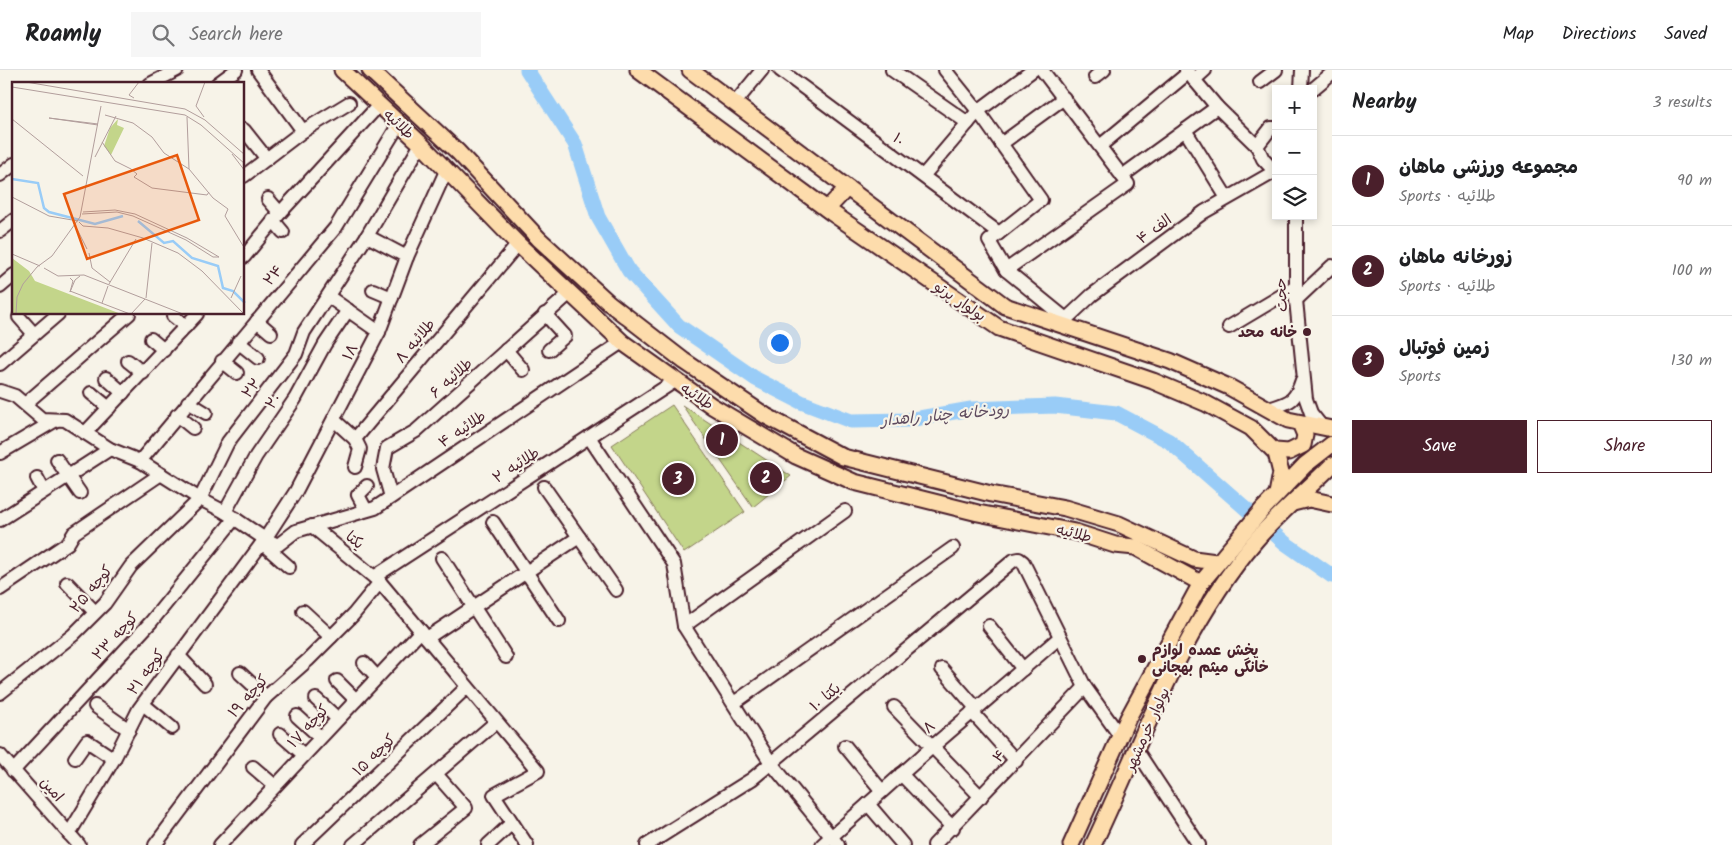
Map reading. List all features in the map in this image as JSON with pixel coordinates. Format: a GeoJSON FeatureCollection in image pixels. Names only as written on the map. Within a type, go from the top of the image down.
{"type":"FeatureCollection","features":[{"type":"Feature","properties":{"kind":"main road","name":"طلائیه"},"geometry":{"type":"LineString","coordinates":[[342,70],[417,141],[518,244],[622,342],[712,406],[796,456],[854,482],[978,513],[1075,532],[1115,545],[1135,547],[1201,582]]}},
{"type":"Feature","properties":{"kind":"main road","name":"طلائیه"},"geometry":{"type":"LineString","coordinates":[[370,70],[458,152],[539,239],[609,303],[684,361],[766,416],[842,457],[991,494],[1065,508],[1120,524],[1194,559],[1216,562]]}},
{"type":"Feature","properties":{"kind":"main road","name":"بولوار پرتو"},"geometry":{"type":"LineString","coordinates":[[638,70],[827,209],[999,328],[1154,381],[1205,403],[1251,428],[1275,451]]}},
{"type":"Feature","properties":{"kind":"main road","name":"بولوار پرتو"},"geometry":{"type":"LineString","coordinates":[[690,70],[1005,306],[1063,322],[1162,358],[1229,387],[1288,420],[1328,429]]}},
{"type":"Feature","properties":{"kind":"main road"},"geometry":{"type":"LineString","coordinates":[[827,209],[847,188]]}},
{"type":"Feature","properties":{"kind":"main road"},"geometry":{"type":"LineString","coordinates":[[1154,381],[1162,358]]}},
{"type":"Feature","properties":{"kind":"main road"},"geometry":{"type":"LineString","coordinates":[[1277,494],[1281,473],[1275,451],[1289,452],[1303,445],[1304,435],[1300,423]]}},
{"type":"Feature","properties":{"kind":"main road"},"geometry":{"type":"LineString","coordinates":[[1071,845],[1120,736],[1201,582],[1216,562],[1277,494],[1305,465],[1332,444]]}},
{"type":"Feature","properties":{"kind":"main road","name":"بولوار خرمشهر"},"geometry":{"type":"LineString","coordinates":[[1093,845],[1172,672],[1206,611],[1256,540],[1332,465]]}},
{"type":"Feature","properties":{"kind":"main road"},"geometry":{"type":"LineString","coordinates":[[1293,503],[1309,499],[1332,504]]}},
{"type":"Feature","properties":{"kind":"street"},"geometry":{"type":"LineString","coordinates":[[154,82],[176,70]]}},
{"type":"Feature","properties":{"kind":"street"},"geometry":{"type":"LineString","coordinates":[[220,82],[236,70]]}},
{"type":"Feature","properties":{"kind":"street"},"geometry":{"type":"LineString","coordinates":[[258,70],[304,131]]}},
{"type":"Feature","properties":{"kind":"street"},"geometry":{"type":"LineString","coordinates":[[735,104],[762,70]]}},
{"type":"Feature","properties":{"kind":"street","name":"۱۰"},"geometry":{"type":"LineString","coordinates":[[780,70],[999,233]]}},
{"type":"Feature","properties":{"kind":"street"},"geometry":{"type":"LineString","coordinates":[[892,70],[968,124]]}},
{"type":"Feature","properties":{"kind":"street"},"geometry":{"type":"LineString","coordinates":[[945,70],[978,112],[1041,200],[989,241],[1006,270],[1063,322]]}},
{"type":"Feature","properties":{"kind":"street"},"geometry":{"type":"LineString","coordinates":[[923,176],[978,112],[1032,70]]}},
{"type":"Feature","properties":{"kind":"street"},"geometry":{"type":"LineString","coordinates":[[1042,70],[1125,180]]}},
{"type":"Feature","properties":{"kind":"street"},"geometry":{"type":"LineString","coordinates":[[1100,146],[1189,74],[1205,70]]}},
{"type":"Feature","properties":{"kind":"street"},"geometry":{"type":"LineString","coordinates":[[1260,82],[1276,70]]}},
{"type":"Feature","properties":{"kind":"street"},"geometry":{"type":"LineString","coordinates":[[1301,85],[1302,70]]}},
{"type":"Feature","properties":{"kind":"street"},"geometry":{"type":"LineString","coordinates":[[1317,86],[1332,73]]}},
{"type":"Feature","properties":{"kind":"street"},"geometry":{"type":"LineString","coordinates":[[1189,74],[1217,107],[1257,146],[1263,160],[1272,169]]}},
{"type":"Feature","properties":{"kind":"street"},"geometry":{"type":"LineString","coordinates":[[1001,144],[1064,98]]}},
{"type":"Feature","properties":{"kind":"street"},"geometry":{"type":"LineString","coordinates":[[245,175],[304,131],[349,103]]}},
{"type":"Feature","properties":{"kind":"street"},"geometry":{"type":"LineString","coordinates":[[245,252],[379,105]]}},
{"type":"Feature","properties":{"kind":"street"},"geometry":{"type":"LineString","coordinates":[[1006,270],[1125,180],[1185,130],[1217,107]]}},
{"type":"Feature","properties":{"kind":"street","name":"۲۴"},"geometry":{"type":"LineString","coordinates":[[140,461],[256,320],[336,227],[399,124]]}},
{"type":"Feature","properties":{"kind":"street","name":"۲۲"},"geometry":{"type":"LineString","coordinates":[[200,499],[228,442],[282,375],[296,354],[304,332],[367,236],[417,141],[428,125]]}},
{"type":"Feature","properties":{"kind":"street"},"geometry":{"type":"LineString","coordinates":[[1257,146],[1272,128]]}},
{"type":"Feature","properties":{"kind":"street"},"geometry":{"type":"LineString","coordinates":[[1185,130],[1226,198]]}},
{"type":"Feature","properties":{"kind":"street"},"geometry":{"type":"LineString","coordinates":[[245,131],[267,159]]}},
{"type":"Feature","properties":{"kind":"street"},"geometry":{"type":"LineString","coordinates":[[0,174],[12,165]]}},
{"type":"Feature","properties":{"kind":"street","name":"۱۸"},"geometry":{"type":"LineString","coordinates":[[263,541],[296,491],[379,332],[408,257],[446,171]]}},
{"type":"Feature","properties":{"kind":"street","name":"۴ الف"},"geometry":{"type":"LineString","coordinates":[[1063,322],[1092,295],[1226,198],[1272,174]]}},
{"type":"Feature","properties":{"kind":"street"},"geometry":{"type":"LineString","coordinates":[[268,199],[283,232]]}},
{"type":"Feature","properties":{"kind":"street","name":"حجت"},"geometry":{"type":"LineString","coordinates":[[1296,220],[1296,293],[1306,399],[1311,413],[1328,429]]}},
{"type":"Feature","properties":{"kind":"street"},"geometry":{"type":"LineString","coordinates":[[0,231],[12,222]]}},
{"type":"Feature","properties":{"kind":"street"},"geometry":{"type":"LineString","coordinates":[[367,236],[408,257]]}},
{"type":"Feature","properties":{"kind":"street","name":"طلائیه ۸"},"geometry":{"type":"LineString","coordinates":[[354,438],[518,244]]}},
{"type":"Feature","properties":{"kind":"street"},"geometry":{"type":"LineString","coordinates":[[1229,327],[1296,293],[1332,266]]}},
{"type":"Feature","properties":{"kind":"street"},"geometry":{"type":"LineString","coordinates":[[0,287],[12,277]]}},
{"type":"Feature","properties":{"kind":"street"},"geometry":{"type":"LineString","coordinates":[[373,290],[392,298]]}},
{"type":"Feature","properties":{"kind":"street","name":"طلائیه ۶"},"geometry":{"type":"LineString","coordinates":[[391,497],[383,469],[387,448],[416,431],[570,293]]}},
{"type":"Feature","properties":{"kind":"street"},"geometry":{"type":"LineString","coordinates":[[328,297],[379,332]]}},
{"type":"Feature","properties":{"kind":"street","name":"۲۰"},"geometry":{"type":"LineString","coordinates":[[230,515],[256,456],[295,399],[325,344],[348,310]]}},
{"type":"Feature","properties":{"kind":"street"},"geometry":{"type":"LineString","coordinates":[[545,314],[565,336],[549,350]]}},
{"type":"Feature","properties":{"kind":"street"},"geometry":{"type":"LineString","coordinates":[[0,364],[57,315]]}},
{"type":"Feature","properties":{"kind":"street"},"geometry":{"type":"LineString","coordinates":[[25,404],[128,315]]}},
{"type":"Feature","properties":{"kind":"street"},"geometry":{"type":"LineString","coordinates":[[85,433],[196,315]]}},
{"type":"Feature","properties":{"kind":"street"},"geometry":{"type":"LineString","coordinates":[[173,316],[186,326]]}},
{"type":"Feature","properties":{"kind":"street"},"geometry":{"type":"LineString","coordinates":[[19,317],[34,334]]}},
{"type":"Feature","properties":{"kind":"street"},"geometry":{"type":"LineString","coordinates":[[256,320],[271,333]]}},
{"type":"Feature","properties":{"kind":"street"},"geometry":{"type":"LineString","coordinates":[[151,339],[164,350]]}},
{"type":"Feature","properties":{"kind":"street"},"geometry":{"type":"LineString","coordinates":[[238,342],[258,358]]}},
{"type":"Feature","properties":{"kind":"street","name":"طلائیه ۴"},"geometry":{"type":"LineString","coordinates":[[312,526],[375,508],[622,342]]}},
{"type":"Feature","properties":{"kind":"street"},"geometry":{"type":"LineString","coordinates":[[506,350],[523,370]]}},
{"type":"Feature","properties":{"kind":"street"},"geometry":{"type":"LineString","coordinates":[[128,361],[142,373]]}},
{"type":"Feature","properties":{"kind":"street"},"geometry":{"type":"LineString","coordinates":[[222,361],[237,373]]}},
{"type":"Feature","properties":{"kind":"street"},"geometry":{"type":"LineString","coordinates":[[1269,409],[1288,403],[1297,396],[1304,373]]}},
{"type":"Feature","properties":{"kind":"street"},"geometry":{"type":"LineString","coordinates":[[106,378],[123,393]]}},
{"type":"Feature","properties":{"kind":"street","name":"طلائیه ۲"},"geometry":{"type":"LineString","coordinates":[[377,579],[675,381]]}},
{"type":"Feature","properties":{"kind":"street"},"geometry":{"type":"LineString","coordinates":[[0,391],[15,396],[42,419],[65,420],[110,449],[140,461],[200,499],[230,515],[263,541],[289,568]]}},
{"type":"Feature","properties":{"kind":"street"},"geometry":{"type":"LineString","coordinates":[[91,393],[109,408]]}},
{"type":"Feature","properties":{"kind":"street"},"geometry":{"type":"LineString","coordinates":[[188,402],[206,413]]}},
{"type":"Feature","properties":{"kind":"street"},"geometry":{"type":"LineString","coordinates":[[177,415],[193,428]]}},
{"type":"Feature","properties":{"kind":"street"},"geometry":{"type":"LineString","coordinates":[[0,453],[57,420]]}},
{"type":"Feature","properties":{"kind":"street"},"geometry":{"type":"LineString","coordinates":[[334,420],[354,438],[360,448],[355,467]]}},
{"type":"Feature","properties":{"kind":"street"},"geometry":{"type":"LineString","coordinates":[[590,437],[674,564],[684,626],[771,764],[830,842]]}},
{"type":"Feature","properties":{"kind":"street"},"geometry":{"type":"LineString","coordinates":[[0,520],[110,449]]}},
{"type":"Feature","properties":{"kind":"street"},"geometry":{"type":"LineString","coordinates":[[57,460],[80,493]]}},
{"type":"Feature","properties":{"kind":"street"},"geometry":{"type":"LineString","coordinates":[[0,589],[68,543],[74,533],[161,474]]}},
{"type":"Feature","properties":{"kind":"street"},"geometry":{"type":"LineString","coordinates":[[37,478],[44,491]]}},
{"type":"Feature","properties":{"kind":"street"},"geometry":{"type":"LineString","coordinates":[[366,510],[358,495],[367,486]]}},
{"type":"Feature","properties":{"kind":"street"},"geometry":{"type":"LineString","coordinates":[[544,487],[616,590]]}},
{"type":"Feature","properties":{"kind":"street","name":"کوچه ۲۵"},"geometry":{"type":"LineString","coordinates":[[0,693],[72,635],[105,603],[131,566],[200,499]]}},
{"type":"Feature","properties":{"kind":"street"},"geometry":{"type":"LineString","coordinates":[[684,626],[846,511]]}},
{"type":"Feature","properties":{"kind":"street","name":"کوچه ۲۳"},"geometry":{"type":"LineString","coordinates":[[13,770],[151,622],[230,515]]}},
{"type":"Feature","properties":{"kind":"street"},"geometry":{"type":"LineString","coordinates":[[493,522],[559,621]]}},
{"type":"Feature","properties":{"kind":"street"},"geometry":{"type":"LineString","coordinates":[[263,541],[278,545],[296,531],[312,526]]}},
{"type":"Feature","properties":{"kind":"street","name":"یکتا"},"geometry":{"type":"LineString","coordinates":[[312,526],[377,579],[538,772],[494,795],[527,845]]}},
{"type":"Feature","properties":{"kind":"street","name":"کوچه ۱۷"},"geometry":{"type":"LineString","coordinates":[[220,845],[378,677],[424,635],[474,607],[579,537]]}},
{"type":"Feature","properties":{"kind":"street","name":"کوچه ۲۱"},"geometry":{"type":"LineString","coordinates":[[71,840],[143,704],[263,541]]}},
{"type":"Feature","properties":{"kind":"street"},"geometry":{"type":"LineString","coordinates":[[734,703],[954,548]]}},
{"type":"Feature","properties":{"kind":"street"},"geometry":{"type":"LineString","coordinates":[[442,558],[506,657]]}},
{"type":"Feature","properties":{"kind":"street","name":"۱۰ یکتا"},"geometry":{"type":"LineString","coordinates":[[647,845],[752,779],[1014,560],[1019,558],[1023,562],[1060,637]]}},
{"type":"Feature","properties":{"kind":"street","name":"کوچه ۱۹"},"geometry":{"type":"LineString","coordinates":[[154,845],[266,697],[353,615],[377,579]]}},
{"type":"Feature","properties":{"kind":"street"},"geometry":{"type":"LineString","coordinates":[[67,583],[95,612]]}},
{"type":"Feature","properties":{"kind":"street"},"geometry":{"type":"LineString","coordinates":[[303,611],[331,637]]}},
{"type":"Feature","properties":{"kind":"street"},"geometry":{"type":"LineString","coordinates":[[989,626],[1023,669]]}},
{"type":"Feature","properties":{"kind":"street"},"geometry":{"type":"LineString","coordinates":[[1060,637],[1085,687],[1120,736]]}},
{"type":"Feature","properties":{"kind":"street","name":"۸"},"geometry":{"type":"LineString","coordinates":[[830,842],[868,804],[932,746],[1060,637]]}},
{"type":"Feature","properties":{"kind":"street"},"geometry":{"type":"LineString","coordinates":[[178,656],[205,684]]}},
{"type":"Feature","properties":{"kind":"street"},"geometry":{"type":"LineString","coordinates":[[364,663],[378,677]]}},
{"type":"Feature","properties":{"kind":"street"},"geometry":{"type":"LineString","coordinates":[[942,669],[1016,761]]}},
{"type":"Feature","properties":{"kind":"street"},"geometry":{"type":"LineString","coordinates":[[240,674],[266,697]]}},
{"type":"Feature","properties":{"kind":"street"},"geometry":{"type":"LineString","coordinates":[[337,681],[356,700]]}},
{"type":"Feature","properties":{"kind":"street","name":"کوچه ۱۵"},"geometry":{"type":"LineString","coordinates":[[302,845],[467,687]]}},
{"type":"Feature","properties":{"kind":"street","name":"۴"},"geometry":{"type":"LineString","coordinates":[[934,845],[982,797],[1085,687]]}},
{"type":"Feature","properties":{"kind":"street"},"geometry":{"type":"LineString","coordinates":[[316,699],[338,719]]}},
{"type":"Feature","properties":{"kind":"street"},"geometry":{"type":"LineString","coordinates":[[143,704],[172,728]]}},
{"type":"Feature","properties":{"kind":"street"},"geometry":{"type":"LineString","coordinates":[[95,706],[129,730]]}},
{"type":"Feature","properties":{"kind":"street"},"geometry":{"type":"LineString","coordinates":[[894,707],[982,797]]}},
{"type":"Feature","properties":{"kind":"street"},"geometry":{"type":"LineString","coordinates":[[297,716],[320,737]]}},
{"type":"Feature","properties":{"kind":"street"},"geometry":{"type":"LineString","coordinates":[[353,845],[496,722]]}},
{"type":"Feature","properties":{"kind":"street"},"geometry":{"type":"LineString","coordinates":[[280,734],[304,755]]}},
{"type":"Feature","properties":{"kind":"street"},"geometry":{"type":"LineString","coordinates":[[75,758],[87,741],[114,759]]}},
{"type":"Feature","properties":{"kind":"street"},"geometry":{"type":"LineString","coordinates":[[845,746],[882,791]]}},
{"type":"Feature","properties":{"kind":"street"},"geometry":{"type":"LineString","coordinates":[[1137,751],[1199,845]]}},
{"type":"Feature","properties":{"kind":"street","name":"امین"},"geometry":{"type":"LineString","coordinates":[[0,755],[71,840]]}},
{"type":"Feature","properties":{"kind":"street"},"geometry":{"type":"LineString","coordinates":[[253,767],[274,786]]}},
{"type":"Feature","properties":{"kind":"street"},"geometry":{"type":"LineString","coordinates":[[420,845],[466,808],[436,774]]}},
{"type":"Feature","properties":{"kind":"street"},"geometry":{"type":"LineString","coordinates":[[902,774],[952,828]]}},
{"type":"Feature","properties":{"kind":"street"},"geometry":{"type":"LineString","coordinates":[[868,804],[903,845]]}},
{"type":"Feature","properties":{"kind":"street"},"geometry":{"type":"LineString","coordinates":[[488,845],[512,823]]}},
{"type":"Feature","properties":{"kind":"green space"},"geometry":{"type":"Polygon","coordinates":[[[672,405],[745,512],[684,553],[612,445],[672,405]]]}},
{"type":"Feature","properties":{"kind":"green space"},"geometry":{"type":"Polygon","coordinates":[[[682,405],[791,476],[753,507],[682,405]]]}},
{"type":"Feature","properties":{"kind":"waterway","name":"رودخانه چنار راهدار"},"geometry":{"type":"LineString","coordinates":[[527,70],[575,144],[598,217],[629,271],[679,326],[756,379],[801,402],[851,421],[908,420],[971,409],[1055,406],[1116,413],[1169,441],[1285,543],[1332,576]]}},
{"type":"Feature","properties":{"kind":"place","name":"خانه محد"},"geometry":{"type":"Point","coordinates":[1307,332]}},
{"type":"Feature","properties":{"kind":"place","name":"مجموعه ورزشی ماهان"},"geometry":{"type":"Point","coordinates":[722,440]}},
{"type":"Feature","properties":{"kind":"place","name":"زورخانه ماهان"},"geometry":{"type":"Point","coordinates":[766,478]}},
{"type":"Feature","properties":{"kind":"place","name":"زمین فوتبال"},"geometry":{"type":"Point","coordinates":[678,479]}},
{"type":"Feature","properties":{"kind":"place","name":"پخش عمده لوازم خانگی میثم بهجانی"},"geometry":{"type":"Point","coordinates":[1142,659]}}]}
